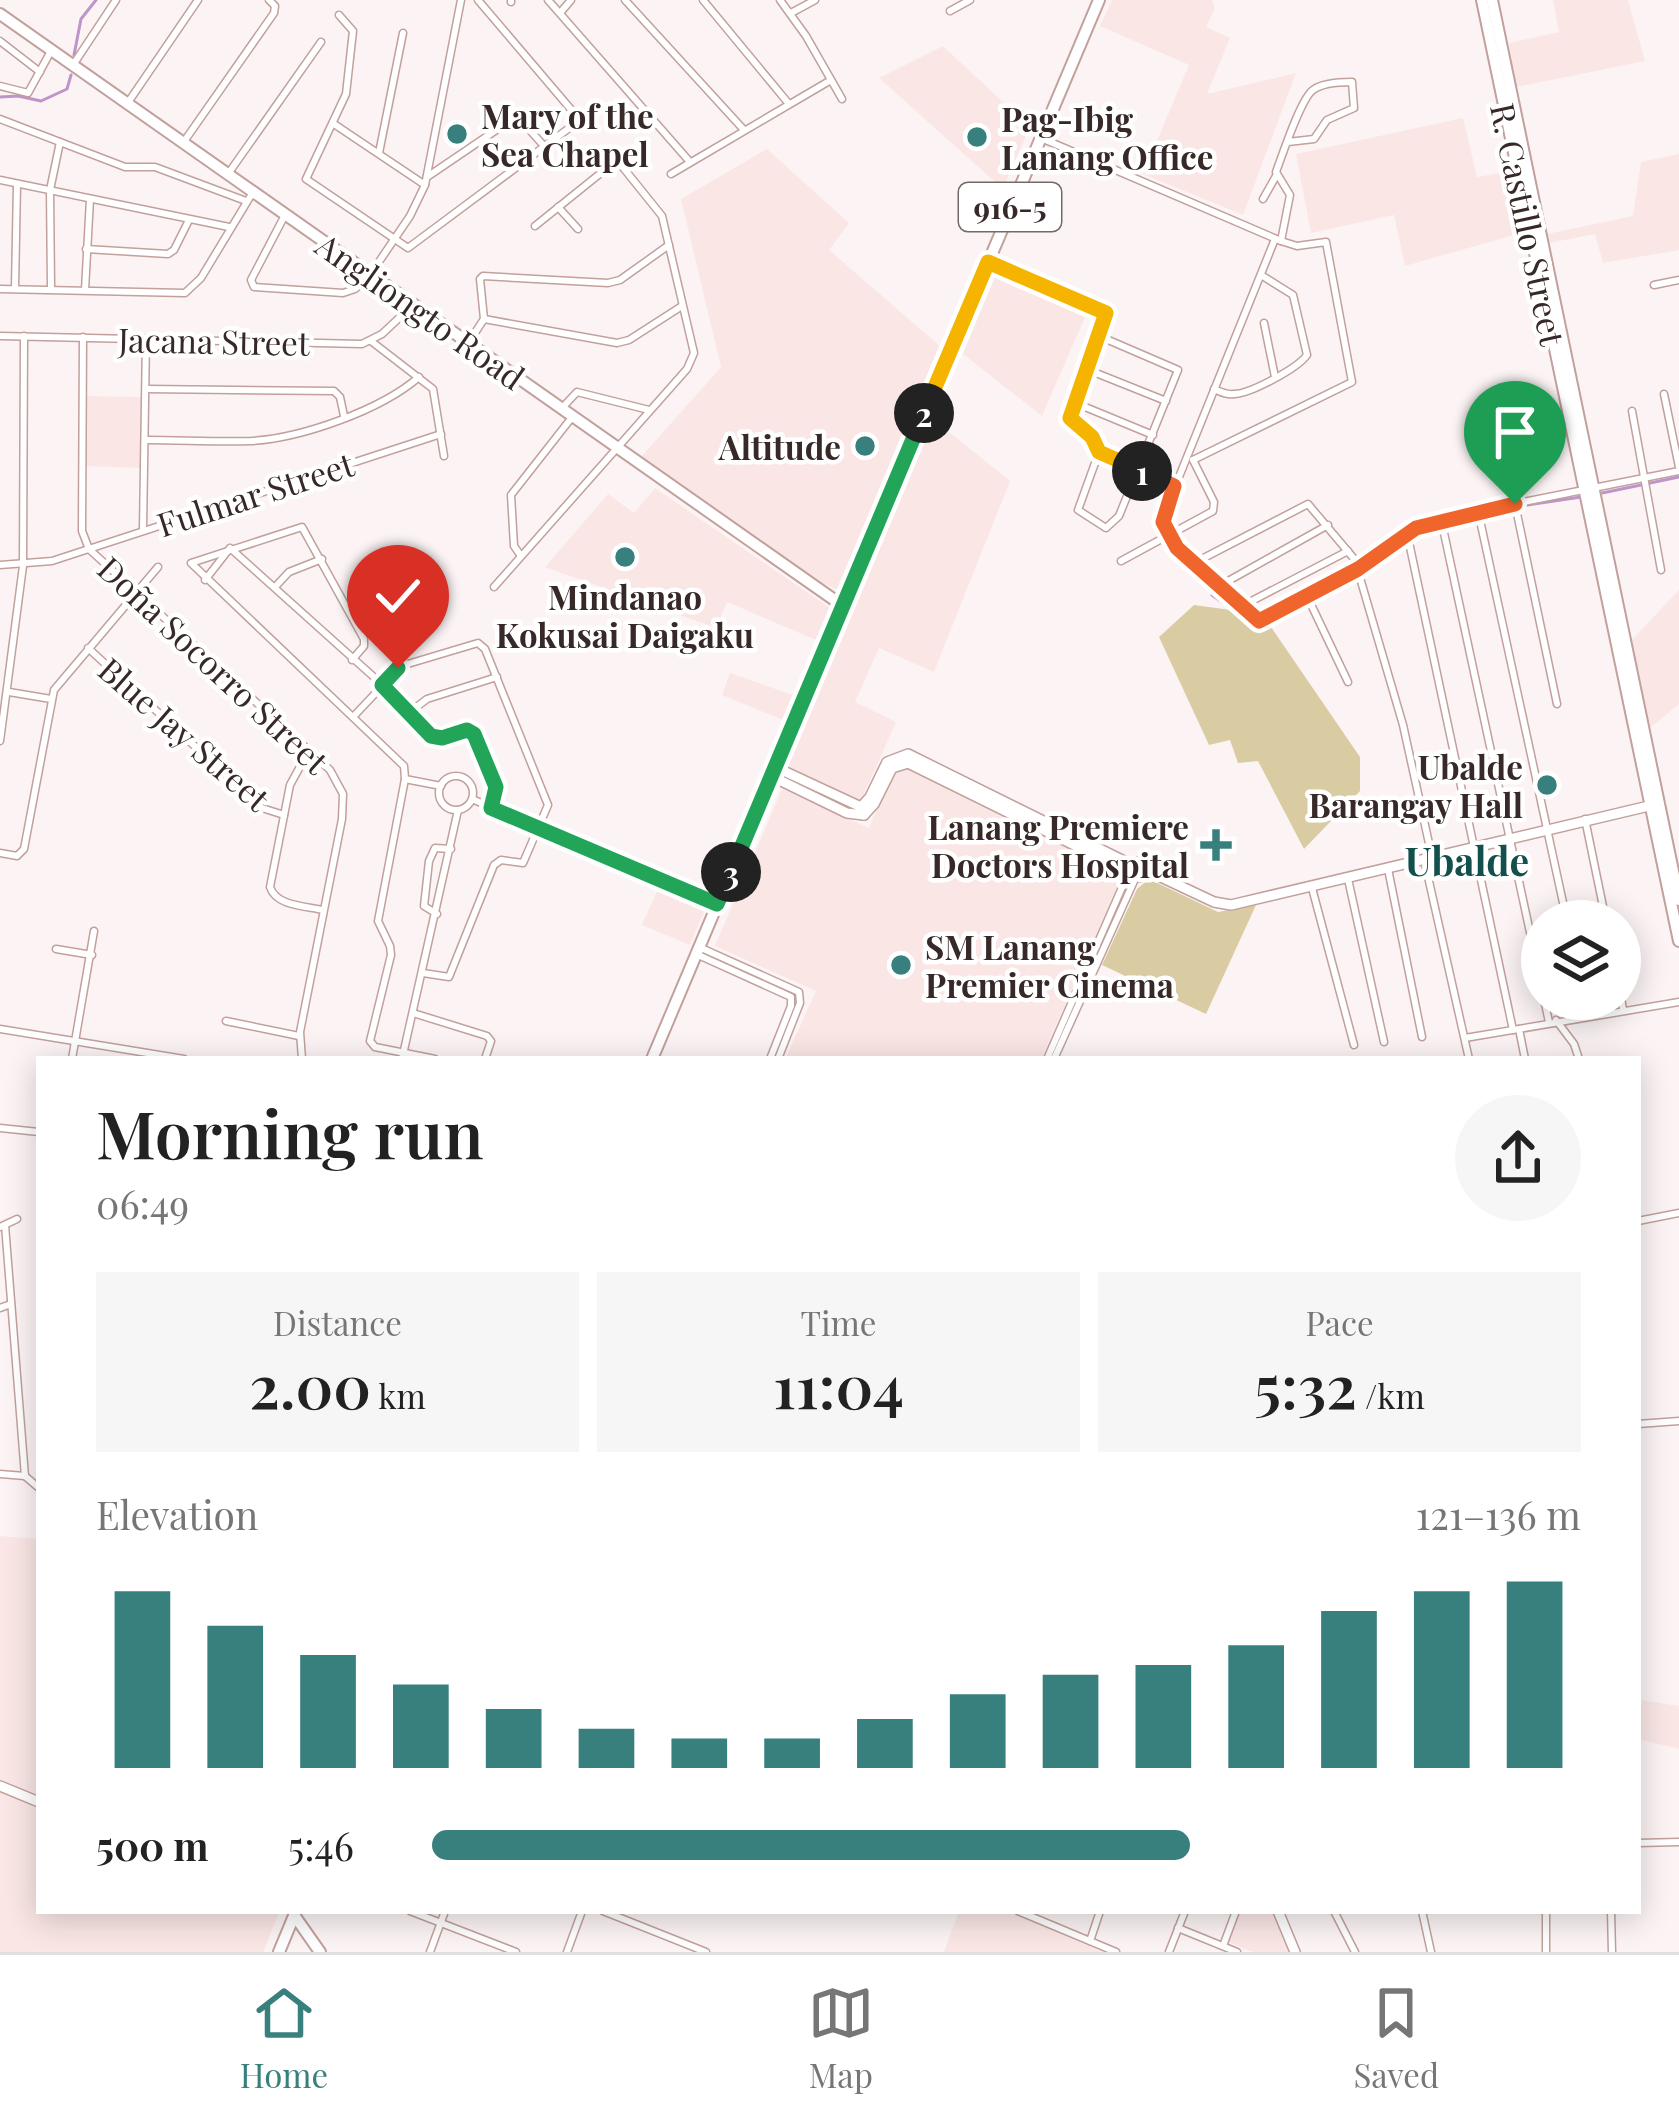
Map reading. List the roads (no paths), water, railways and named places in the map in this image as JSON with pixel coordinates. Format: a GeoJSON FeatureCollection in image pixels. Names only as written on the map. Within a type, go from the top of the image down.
{"type":"FeatureCollection","features":[{"type":"Feature","properties":{"kind":"main road","name":"916-5"},"geometry":{"type":"LineString","coordinates":[[653,1056],[1099,0]]}},
{"type":"Feature","properties":{"kind":"main road","name":"R. Castillo Street"},"geometry":{"type":"LineString","coordinates":[[1482,0],[1490,9],[1679,941]]}},
{"type":"Feature","properties":{"kind":"main road","name":"Angliongto Road"},"geometry":{"type":"LineString","coordinates":[[0,14],[228,174],[250,196],[285,215],[843,605]]}},
{"type":"Feature","properties":{"kind":"main road","name":"R. Castillo Street"},"geometry":{"type":"LineString","coordinates":[[1658,822],[1679,900]]}},
{"type":"Feature","properties":{"kind":"main road"},"geometry":{"type":"LineString","coordinates":[[279,1952],[292,1914]]}},
{"type":"Feature","properties":{"kind":"main road"},"geometry":{"type":"LineString","coordinates":[[294,1914],[320,1952]]}},
{"type":"Feature","properties":{"kind":"street"},"geometry":{"type":"LineString","coordinates":[[73,65],[116,0]]}},
{"type":"Feature","properties":{"kind":"street"},"geometry":{"type":"LineString","coordinates":[[127,104],[198,0]]}},
{"type":"Feature","properties":{"kind":"street"},"geometry":{"type":"LineString","coordinates":[[183,143],[276,8],[269,0]]}},
{"type":"Feature","properties":{"kind":"street"},"geometry":{"type":"LineString","coordinates":[[285,215],[251,280],[254,287],[343,293],[355,289],[370,274],[395,241],[426,181],[461,0]]}},
{"type":"Feature","properties":{"kind":"street"},"geometry":{"type":"LineString","coordinates":[[339,15],[350,25],[353,43],[346,94],[305,179],[395,241],[412,247],[578,123],[578,115],[478,0]]}},
{"type":"Feature","properties":{"kind":"street"},"geometry":{"type":"LineString","coordinates":[[548,0],[690,162]]}},
{"type":"Feature","properties":{"kind":"street"},"geometry":{"type":"LineString","coordinates":[[560,13],[571,0]]}},
{"type":"Feature","properties":{"kind":"street"},"geometry":{"type":"LineString","coordinates":[[625,0],[745,130]]}},
{"type":"Feature","properties":{"kind":"street"},"geometry":{"type":"LineString","coordinates":[[703,0],[789,104]]}},
{"type":"Feature","properties":{"kind":"street"},"geometry":{"type":"LineString","coordinates":[[780,0],[842,99]]}},
{"type":"Feature","properties":{"kind":"street"},"geometry":{"type":"LineString","coordinates":[[790,14],[814,0]]}},
{"type":"Feature","properties":{"kind":"street"},"geometry":{"type":"LineString","coordinates":[[950,11],[970,0]]}},
{"type":"Feature","properties":{"kind":"street"},"geometry":{"type":"LineString","coordinates":[[379,152],[403,33]]}},
{"type":"Feature","properties":{"kind":"street"},"geometry":{"type":"LineString","coordinates":[[0,41],[40,72]]}},
{"type":"Feature","properties":{"kind":"street"},"geometry":{"type":"LineString","coordinates":[[228,174],[320,42]]}},
{"type":"Feature","properties":{"kind":"street"},"geometry":{"type":"LineString","coordinates":[[0,86],[28,93],[51,50]]}},
{"type":"Feature","properties":{"kind":"street"},"geometry":{"type":"LineString","coordinates":[[670,174],[831,80]]}},
{"type":"Feature","properties":{"kind":"street"},"geometry":{"type":"LineString","coordinates":[[1263,199],[1276,176],[1288,142],[1312,90],[1352,82],[1354,108],[1327,120],[1314,139],[1288,142]]}},
{"type":"Feature","properties":{"kind":"street"},"geometry":{"type":"LineString","coordinates":[[426,181],[517,116],[545,147]]}},
{"type":"Feature","properties":{"kind":"street"},"geometry":{"type":"LineString","coordinates":[[0,119],[125,167],[155,167],[250,196],[201,278],[184,293],[0,289]]}},
{"type":"Feature","properties":{"kind":"street"},"geometry":{"type":"LineString","coordinates":[[334,124],[426,181]]}},
{"type":"Feature","properties":{"kind":"street"},"geometry":{"type":"LineString","coordinates":[[1039,137],[1278,240],[1297,246],[1326,242],[1352,382],[1189,458]]}},
{"type":"Feature","properties":{"kind":"street"},"geometry":{"type":"LineString","coordinates":[[51,289],[50,190],[60,142]]}},
{"type":"Feature","properties":{"kind":"street"},"geometry":{"type":"LineString","coordinates":[[494,587],[693,359],[659,210],[617,160],[535,226]]}},
{"type":"Feature","properties":{"kind":"street"},"geometry":{"type":"LineString","coordinates":[[1276,176],[1290,195],[1278,240],[1164,514],[1167,534],[1259,621],[1359,568],[1410,531],[1679,469],[1664,394]]}},
{"type":"Feature","properties":{"kind":"street"},"geometry":{"type":"LineString","coordinates":[[0,180],[229,227]]}},
{"type":"Feature","properties":{"kind":"street"},"geometry":{"type":"LineString","coordinates":[[14,289],[17,184]]}},
{"type":"Feature","properties":{"kind":"street"},"geometry":{"type":"LineString","coordinates":[[85,290],[90,199]]}},
{"type":"Feature","properties":{"kind":"street"},"geometry":{"type":"LineString","coordinates":[[558,207],[578,229]]}},
{"type":"Feature","properties":{"kind":"street"},"geometry":{"type":"LineString","coordinates":[[86,249],[168,254],[189,220]]}},
{"type":"Feature","properties":{"kind":"street"},"geometry":{"type":"LineString","coordinates":[[469,342],[484,319],[483,276],[608,283],[620,280],[669,244]]}},
{"type":"Feature","properties":{"kind":"street"},"geometry":{"type":"LineString","coordinates":[[988,262],[1106,313],[1070,418],[1092,437],[1099,452],[1174,486]]}},
{"type":"Feature","properties":{"kind":"street"},"geometry":{"type":"LineString","coordinates":[[1214,389],[1237,394],[1300,364],[1307,356],[1293,295],[1261,275]]}},
{"type":"Feature","properties":{"kind":"street"},"geometry":{"type":"LineString","coordinates":[[1654,285],[1679,280]]}},
{"type":"Feature","properties":{"kind":"street"},"geometry":{"type":"LineString","coordinates":[[414,304],[371,341],[435,393],[444,456]]}},
{"type":"Feature","properties":{"kind":"street"},"geometry":{"type":"LineString","coordinates":[[484,319],[617,343],[682,306]]}},
{"type":"Feature","properties":{"kind":"street"},"geometry":{"type":"LineString","coordinates":[[1264,323],[1275,376]]}},
{"type":"Feature","properties":{"kind":"street","name":"Jacana Street"},"geometry":{"type":"LineString","coordinates":[[0,336],[371,341]]}},
{"type":"Feature","properties":{"kind":"street"},"geometry":{"type":"LineString","coordinates":[[1099,336],[1174,366],[1178,372],[1119,516],[1111,526],[1102,527],[1078,510],[1099,452]]}},
{"type":"Feature","properties":{"kind":"street"},"geometry":{"type":"LineString","coordinates":[[0,741],[23,566],[24,337]]}},
{"type":"Feature","properties":{"kind":"street","name":"Doña Socorro Street"},"geometry":{"type":"LineString","coordinates":[[83,338],[82,531],[89,549],[330,770],[343,794],[299,1036],[302,1056]]}},
{"type":"Feature","properties":{"kind":"street"},"geometry":{"type":"LineString","coordinates":[[142,529],[146,338]]}},
{"type":"Feature","properties":{"kind":"street"},"geometry":{"type":"LineString","coordinates":[[1086,369],[1167,401]]}},
{"type":"Feature","properties":{"kind":"street"},"geometry":{"type":"LineString","coordinates":[[146,440],[254,440],[398,396],[419,377]]}},
{"type":"Feature","properties":{"kind":"street"},"geometry":{"type":"LineString","coordinates":[[146,388],[334,391],[344,416]]}},
{"type":"Feature","properties":{"kind":"street"},"geometry":{"type":"LineString","coordinates":[[521,556],[514,546],[511,495],[577,392],[650,410]]}},
{"type":"Feature","properties":{"kind":"street"},"geometry":{"type":"LineString","coordinates":[[1073,402],[1153,434]]}},
{"type":"Feature","properties":{"kind":"street"},"geometry":{"type":"LineString","coordinates":[[1632,412],[1661,570]]}},
{"type":"Feature","properties":{"kind":"street","name":"Fulmar Street"},"geometry":{"type":"LineString","coordinates":[[0,566],[52,561],[441,434]]}},
{"type":"Feature","properties":{"kind":"street"},"geometry":{"type":"LineString","coordinates":[[1120,561],[1215,508],[1189,458]]}},
{"type":"Feature","properties":{"kind":"street"},"geometry":{"type":"LineString","coordinates":[[1194,562],[1304,505],[1312,506],[1359,568],[1395,695],[1468,1056]]}},
{"type":"Feature","properties":{"kind":"street"},"geometry":{"type":"LineString","coordinates":[[1515,507],[1557,704]]}},
{"type":"Feature","properties":{"kind":"street"},"geometry":{"type":"LineString","coordinates":[[1479,514],[1563,900]]}},
{"type":"Feature","properties":{"kind":"street"},"geometry":{"type":"LineString","coordinates":[[1442,522],[1524,900]]}},
{"type":"Feature","properties":{"kind":"street"},"geometry":{"type":"LineString","coordinates":[[1220,585],[1328,525]]}},
{"type":"Feature","properties":{"kind":"street"},"geometry":{"type":"LineString","coordinates":[[352,660],[364,639],[308,533],[299,526],[190,565],[401,762],[405,779],[377,921],[391,950],[372,1045],[402,1056],[458,810],[472,799]]}},
{"type":"Feature","properties":{"kind":"street"},"geometry":{"type":"LineString","coordinates":[[1410,531],[1472,848],[1525,1056]]}},
{"type":"Feature","properties":{"kind":"street"},"geometry":{"type":"LineString","coordinates":[[205,580],[230,548]]}},
{"type":"Feature","properties":{"kind":"street"},"geometry":{"type":"LineString","coordinates":[[230,548],[434,738],[464,730],[474,734],[496,787],[491,808]]}},
{"type":"Feature","properties":{"kind":"street"},"geometry":{"type":"LineString","coordinates":[[1242,606],[1348,551]]}},
{"type":"Feature","properties":{"kind":"street"},"geometry":{"type":"LineString","coordinates":[[274,589],[289,572],[322,560]]}},
{"type":"Feature","properties":{"kind":"street"},"geometry":{"type":"LineString","coordinates":[[0,853],[17,856],[24,849],[51,699],[158,567]]}},
{"type":"Feature","properties":{"kind":"street"},"geometry":{"type":"LineString","coordinates":[[1307,596],[1348,682]]}},
{"type":"Feature","properties":{"kind":"street"},"geometry":{"type":"LineString","coordinates":[[353,717],[405,664],[469,643],[481,644],[548,805],[523,863],[501,860],[494,865],[449,977],[423,973]]}},
{"type":"Feature","properties":{"kind":"street","name":"Blue Jay Street"},"geometry":{"type":"LineString","coordinates":[[88,648],[262,808],[284,815]]}},
{"type":"Feature","properties":{"kind":"street"},"geometry":{"type":"LineString","coordinates":[[410,712],[427,699],[497,677]]}},
{"type":"Feature","properties":{"kind":"street"},"geometry":{"type":"LineString","coordinates":[[9,692],[51,699]]}},
{"type":"Feature","properties":{"kind":"street"},"geometry":{"type":"LineString","coordinates":[[308,752],[290,785],[271,893],[284,902],[323,910]]}},
{"type":"Feature","properties":{"kind":"street"},"geometry":{"type":"LineString","coordinates":[[773,772],[851,815],[862,811],[887,762],[904,754],[1129,872]]}},
{"type":"Feature","properties":{"kind":"street"},"geometry":{"type":"LineString","coordinates":[[458,810],[443,804],[441,786],[448,778],[462,777],[472,787],[472,799]]}},
{"type":"Feature","properties":{"kind":"street"},"geometry":{"type":"LineString","coordinates":[[405,779],[441,786]]}},
{"type":"Feature","properties":{"kind":"street"},"geometry":{"type":"LineString","coordinates":[[472,799],[716,906]]}},
{"type":"Feature","properties":{"kind":"street"},"geometry":{"type":"LineString","coordinates":[[1051,1056],[1129,872],[1139,862],[1144,869],[1222,904],[1348,879],[1654,804]]}},
{"type":"Feature","properties":{"kind":"street"},"geometry":{"type":"LineString","coordinates":[[1658,822],[1679,818]]}},
{"type":"Feature","properties":{"kind":"street"},"geometry":{"type":"LineString","coordinates":[[1586,819],[1602,900]]}},
{"type":"Feature","properties":{"kind":"street"},"geometry":{"type":"LineString","coordinates":[[437,914],[424,906],[429,861],[435,848],[452,849]]}},
{"type":"Feature","properties":{"kind":"street"},"geometry":{"type":"LineString","coordinates":[[1388,868],[1422,1037]]}},
{"type":"Feature","properties":{"kind":"street"},"geometry":{"type":"LineString","coordinates":[[1348,879],[1384,1042]]}},
{"type":"Feature","properties":{"kind":"street"},"geometry":{"type":"LineString","coordinates":[[1312,887],[1354,1045]]}},
{"type":"Feature","properties":{"kind":"street"},"geometry":{"type":"LineString","coordinates":[[73,1056],[94,931]]}},
{"type":"Feature","properties":{"kind":"street"},"geometry":{"type":"LineString","coordinates":[[56,949],[92,955]]}},
{"type":"Feature","properties":{"kind":"street"},"geometry":{"type":"LineString","coordinates":[[698,951],[801,995],[775,1056]]}},
{"type":"Feature","properties":{"kind":"street"},"geometry":{"type":"LineString","coordinates":[[1641,1007],[1679,1002]]}},
{"type":"Feature","properties":{"kind":"street"},"geometry":{"type":"LineString","coordinates":[[413,1013],[489,1037],[486,1056]]}},
{"type":"Feature","properties":{"kind":"street"},"geometry":{"type":"LineString","coordinates":[[1465,1038],[1558,1020]]}},
{"type":"Feature","properties":{"kind":"street"},"geometry":{"type":"LineString","coordinates":[[226,1021],[299,1036]]}},
{"type":"Feature","properties":{"kind":"street"},"geometry":{"type":"LineString","coordinates":[[1553,1021],[1574,1044],[1578,1056]]}},
{"type":"Feature","properties":{"kind":"street"},"geometry":{"type":"LineString","coordinates":[[0,1029],[167,1056]]}},
{"type":"Feature","properties":{"kind":"street"},"geometry":{"type":"LineString","coordinates":[[0,1128],[36,1132]]}},
{"type":"Feature","properties":{"kind":"street"},"geometry":{"type":"LineString","coordinates":[[1641,1220],[1679,1213]]}},
{"type":"Feature","properties":{"kind":"street"},"geometry":{"type":"LineString","coordinates":[[17,1219],[2,1226],[25,1476]]}},
{"type":"Feature","properties":{"kind":"street"},"geometry":{"type":"LineString","coordinates":[[0,1308],[11,1304]]}},
{"type":"Feature","properties":{"kind":"street"},"geometry":{"type":"LineString","coordinates":[[1641,1424],[1679,1421]]}},
{"type":"Feature","properties":{"kind":"street"},"geometry":{"type":"LineString","coordinates":[[0,1474],[25,1476],[36,1485]]}},
{"type":"Feature","properties":{"kind":"street"},"geometry":{"type":"LineString","coordinates":[[0,1786],[36,1801]]}},
{"type":"Feature","properties":{"kind":"street"},"geometry":{"type":"LineString","coordinates":[[1641,1843],[1679,1842]]}},
{"type":"Feature","properties":{"kind":"street"},"geometry":{"type":"LineString","coordinates":[[418,1914],[516,1952]]}},
{"type":"Feature","properties":{"kind":"street"},"geometry":{"type":"LineString","coordinates":[[430,1952],[444,1914]]}},
{"type":"Feature","properties":{"kind":"street"},"geometry":{"type":"LineString","coordinates":[[567,1952],[581,1914]]}},
{"type":"Feature","properties":{"kind":"street"},"geometry":{"type":"LineString","coordinates":[[611,1914],[705,1951]]}},
{"type":"Feature","properties":{"kind":"street"},"geometry":{"type":"LineString","coordinates":[[1025,1914],[1116,1952]]}},
{"type":"Feature","properties":{"kind":"street"},"geometry":{"type":"LineString","coordinates":[[1090,1941],[1099,1914]]}},
{"type":"Feature","properties":{"kind":"street"},"geometry":{"type":"LineString","coordinates":[[1169,1952],[1184,1914]]}},
{"type":"Feature","properties":{"kind":"street"},"geometry":{"type":"LineString","coordinates":[[1223,1946],[1235,1914]]}},
{"type":"Feature","properties":{"kind":"street"},"geometry":{"type":"LineString","coordinates":[[1279,1914],[1295,1952]]}},
{"type":"Feature","properties":{"kind":"street"},"geometry":{"type":"LineString","coordinates":[[1335,1914],[1354,1952]]}},
{"type":"Feature","properties":{"kind":"street"},"geometry":{"type":"LineString","coordinates":[[1423,1914],[1431,1952]]}},
{"type":"Feature","properties":{"kind":"street"},"geometry":{"type":"LineString","coordinates":[[1546,1914],[1546,1952]]}},
{"type":"Feature","properties":{"kind":"street"},"geometry":{"type":"LineString","coordinates":[[1611,1914],[1612,1952]]}},
{"type":"Feature","properties":{"kind":"street"},"geometry":{"type":"LineString","coordinates":[[1178,1928],[1237,1952]]}},
{"type":"Feature","properties":{"kind":"waterway"},"geometry":{"type":"LineString","coordinates":[[74,55],[81,19],[96,0]]}},
{"type":"Feature","properties":{"kind":"waterway"},"geometry":{"type":"LineString","coordinates":[[0,97],[41,101],[67,89],[71,75]]}},
{"type":"Feature","properties":{"kind":"waterway"},"geometry":{"type":"LineString","coordinates":[[1650,483],[1679,477]]}},
{"type":"Feature","properties":{"kind":"waterway"},"geometry":{"type":"LineString","coordinates":[[1602,493],[1641,485]]}},
{"type":"Feature","properties":{"kind":"waterway"},"geometry":{"type":"LineString","coordinates":[[1508,508],[1581,497]]}},
{"type":"Feature","properties":{"kind":"waterway"},"geometry":{"type":"LineString","coordinates":[[1362,558],[1385,538],[1411,530]]}},
{"type":"Feature","properties":{"kind":"waterway"},"geometry":{"type":"LineString","coordinates":[[1212,595],[1249,621],[1253,619]]}},
{"type":"Feature","properties":{"kind":"place","name":"Mary of the Sea Chapel"},"geometry":{"type":"Point","coordinates":[457,134]}},
{"type":"Feature","properties":{"kind":"place","name":"Pag-Ibig Lanang Office"},"geometry":{"type":"Point","coordinates":[977,137]}},
{"type":"Feature","properties":{"kind":"place","name":"Altitude"},"geometry":{"type":"Point","coordinates":[865,446]}},
{"type":"Feature","properties":{"kind":"place","name":"Mindanao Kokusai Daigaku"},"geometry":{"type":"Point","coordinates":[625,557]}},
{"type":"Feature","properties":{"kind":"place","name":"Ubalde Barangay Hall"},"geometry":{"type":"Point","coordinates":[1547,785]}},
{"type":"Feature","properties":{"kind":"place","name":"Lanang Premiere Doctors Hospital"},"geometry":{"type":"Point","coordinates":[1216,845]}},
{"type":"Feature","properties":{"kind":"place","name":"SM Lanang Premier Cinema"},"geometry":{"type":"Point","coordinates":[901,965]}},
{"type":"Feature","properties":{"kind":"district","name":"Ubalde"},"geometry":{"type":"Point","coordinates":[1467,860]}}]}
